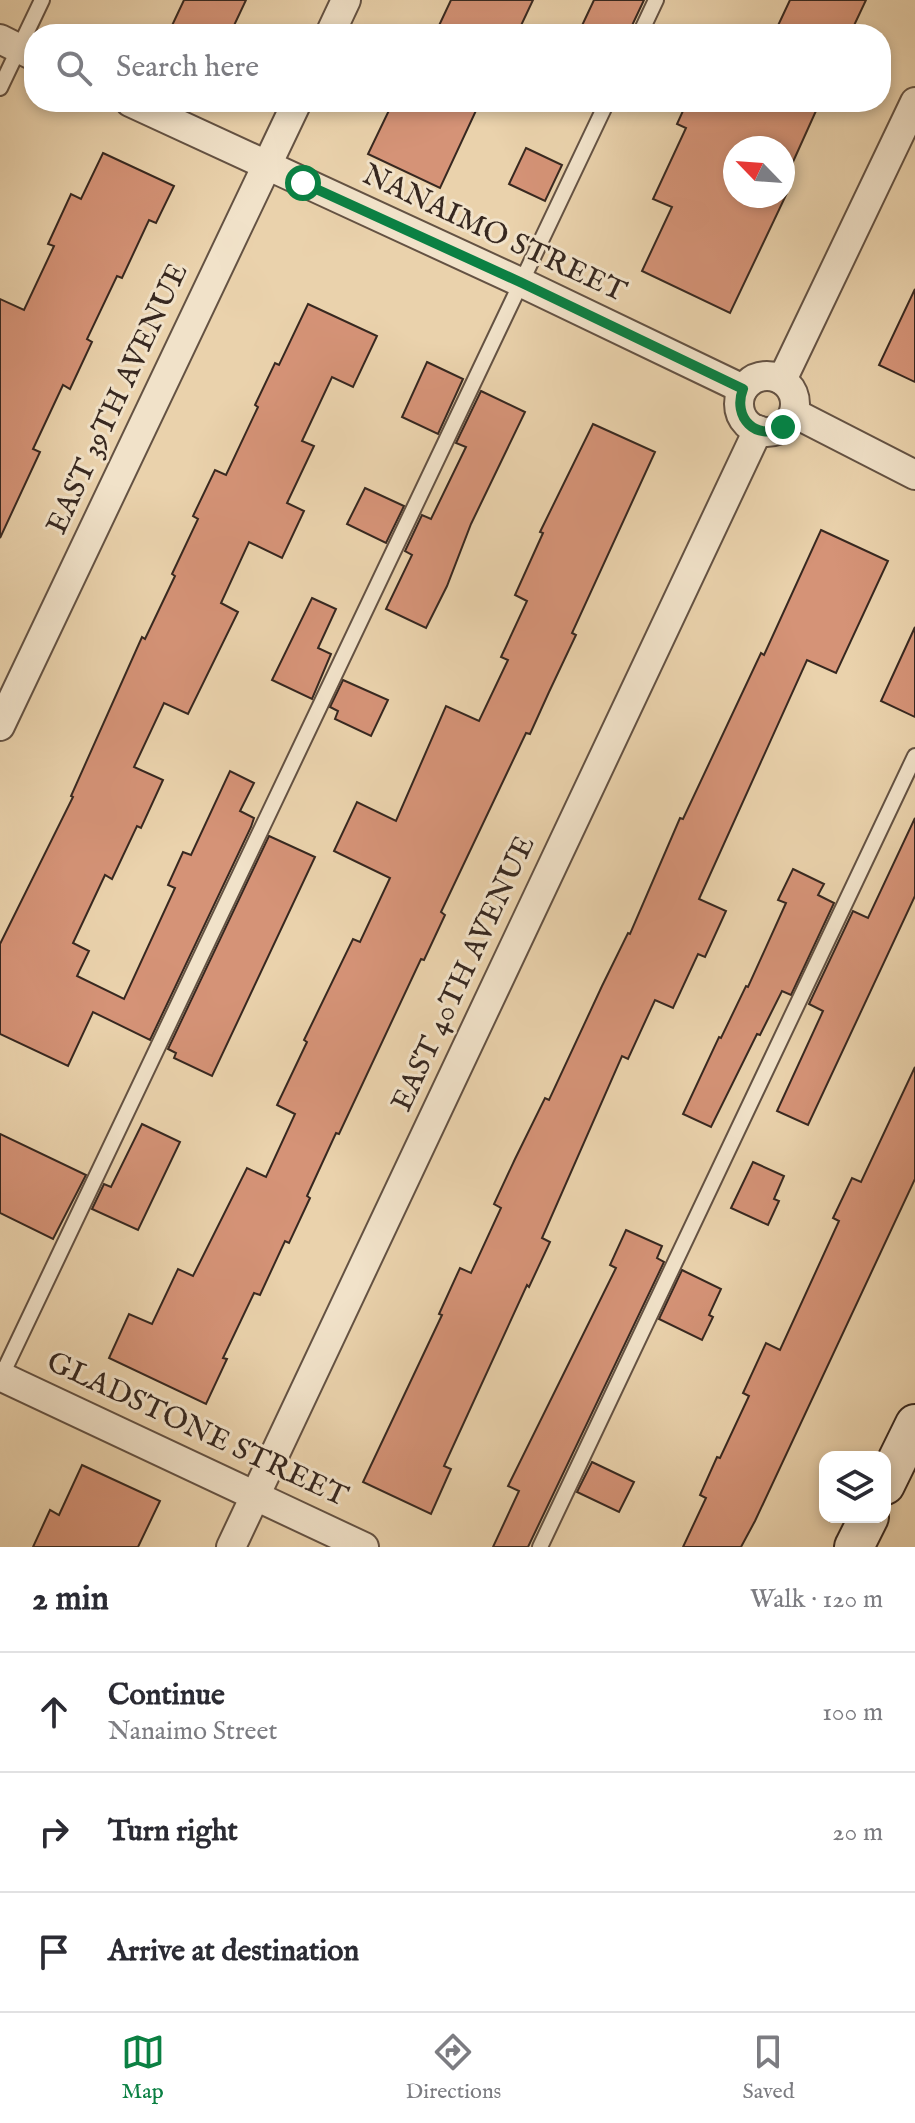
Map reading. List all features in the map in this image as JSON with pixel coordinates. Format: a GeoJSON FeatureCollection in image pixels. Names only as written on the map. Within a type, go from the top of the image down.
{"type":"FeatureCollection","features":[{"type":"Feature","properties":{"kind":"main road"},"geometry":{"type":"LineString","coordinates":[[891,1473],[915,1424]]}},
{"type":"Feature","properties":{"kind":"main road"},"geometry":{"type":"LineString","coordinates":[[854,1547],[866,1523]]}},
{"type":"Feature","properties":{"kind":"street"},"geometry":{"type":"LineString","coordinates":[[335,24],[346,0]]}},
{"type":"Feature","properties":{"kind":"street"},"geometry":{"type":"LineString","coordinates":[[782,380],[915,102]]}},
{"type":"Feature","properties":{"kind":"street","name":"NANAIMO STREET"},"geometry":{"type":"LineString","coordinates":[[151,112],[743,389]]}},
{"type":"Feature","properties":{"kind":"street","name":"EAST 39TH AVENUE"},"geometry":{"type":"LineString","coordinates":[[0,726],[292,112]]}},
{"type":"Feature","properties":{"kind":"street"},"geometry":{"type":"LineString","coordinates":[[774,376],[782,380],[794,395],[794,413],[790,421],[776,431],[751,427],[739,406],[743,389],[756,378],[774,376]]}},
{"type":"Feature","properties":{"kind":"street"},"geometry":{"type":"LineString","coordinates":[[794,413],[915,475]]}},
{"type":"Feature","properties":{"kind":"street","name":"EAST 40TH AVENUE"},"geometry":{"type":"LineString","coordinates":[[231,1547],[758,430]]}},
{"type":"Feature","properties":{"kind":"street","name":"GLADSTONE STREET"},"geometry":{"type":"LineString","coordinates":[[0,1377],[364,1547]]}},
{"type":"Feature","properties":{"kind":"lane"},"geometry":{"type":"LineString","coordinates":[[30,24],[42,0]]}},
{"type":"Feature","properties":{"kind":"lane"},"geometry":{"type":"LineString","coordinates":[[645,24],[656,0]]}},
{"type":"Feature","properties":{"kind":"lane"},"geometry":{"type":"LineString","coordinates":[[0,88],[17,48]]}},
{"type":"Feature","properties":{"kind":"lane"},"geometry":{"type":"LineString","coordinates":[[0,1377],[602,112]]}},
{"type":"Feature","properties":{"kind":"lane"},"geometry":{"type":"LineString","coordinates":[[540,1547],[915,756]]}},
{"type":"Feature","properties":{"kind":"building"},"geometry":{"type":"Polygon","coordinates":[[[184,0],[246,0],[235,24],[173,24],[184,0]]]}},
{"type":"Feature","properties":{"kind":"building"},"geometry":{"type":"Polygon","coordinates":[[[451,0],[533,0],[522,24],[440,24],[451,0]]]}},
{"type":"Feature","properties":{"kind":"building"},"geometry":{"type":"Polygon","coordinates":[[[594,0],[644,0],[633,24],[583,24],[594,0]]]}},
{"type":"Feature","properties":{"kind":"building"},"geometry":{"type":"Polygon","coordinates":[[[790,0],[866,0],[855,24],[779,24],[790,0]]]}},
{"type":"Feature","properties":{"kind":"building"},"geometry":{"type":"Polygon","coordinates":[[[388,112],[475,112],[440,188],[368,154],[388,112]]]}},
{"type":"Feature","properties":{"kind":"building"},"geometry":{"type":"Polygon","coordinates":[[[682,112],[815,112],[795,157],[795,136],[723,136],[723,208],[780,208],[730,313],[642,271],[672,207],[653,199],[686,128],[677,124],[682,112]]]}},
{"type":"Feature","properties":{"kind":"building"},"geometry":{"type":"Polygon","coordinates":[[[526,148],[562,165],[545,201],[509,184],[526,148]]]}},
{"type":"Feature","properties":{"kind":"building"},"geometry":{"type":"Polygon","coordinates":[[[103,153],[174,186],[156,223],[149,220],[122,278],[117,276],[87,339],[92,342],[70,389],[63,385],[33,449],[40,452],[0,538],[0,299],[24,310],[54,246],[48,244],[71,194],[81,199],[103,153]]]}},
{"type":"Feature","properties":{"kind":"building"},"geometry":{"type":"Polygon","coordinates":[[[915,289],[915,382],[879,365],[915,289]]]}},
{"type":"Feature","properties":{"kind":"building"},"geometry":{"type":"Polygon","coordinates":[[[308,304],[377,336],[353,387],[332,377],[302,441],[314,446],[287,503],[304,511],[282,558],[249,542],[221,603],[238,612],[188,714],[164,703],[134,767],[163,780],[141,828],[137,826],[112,879],[105,875],[73,943],[89,951],[77,976],[124,999],[175,888],[168,885],[183,852],[191,855],[230,771],[254,783],[240,811],[254,818],[150,1040],[93,1012],[68,1066],[0,1034],[0,944],[73,797],[142,637],[145,639],[175,576],[172,574],[198,519],[193,516],[215,470],[226,475],[275,363],[279,365],[308,304]]]}},
{"type":"Feature","properties":{"kind":"building"},"geometry":{"type":"Polygon","coordinates":[[[427,362],[463,379],[438,434],[402,417],[427,362]]]}},
{"type":"Feature","properties":{"kind":"building"},"geometry":{"type":"Polygon","coordinates":[[[481,391],[525,412],[471,524],[447,586],[426,628],[386,609],[412,555],[405,551],[422,515],[431,519],[466,447],[456,443],[481,391]]]}},
{"type":"Feature","properties":{"kind":"building"},"geometry":{"type":"Polygon","coordinates":[[[593,424],[655,452],[572,633],[576,635],[530,734],[526,733],[441,912],[445,915],[424,960],[421,959],[339,1134],[336,1133],[289,1243],[285,1241],[260,1295],[254,1293],[223,1358],[227,1359],[206,1404],[109,1358],[129,1314],[152,1324],[178,1269],[193,1276],[247,1168],[266,1177],[295,1114],[277,1105],[307,1042],[304,1040],[353,939],[360,942],[390,878],[334,851],[357,802],[396,821],[446,706],[479,721],[508,660],[501,657],[527,601],[515,595],[543,533],[540,532],[593,424]]]}},
{"type":"Feature","properties":{"kind":"building"},"geometry":{"type":"Polygon","coordinates":[[[365,488],[404,506],[386,543],[347,524],[365,488]]]}},
{"type":"Feature","properties":{"kind":"building"},"geometry":{"type":"Polygon","coordinates":[[[821,530],[888,561],[836,673],[807,660],[699,899],[726,911],[705,957],[698,954],[673,1008],[655,1000],[628,1059],[622,1056],[542,1238],[550,1242],[444,1466],[451,1469],[431,1514],[363,1482],[442,1315],[439,1314],[460,1268],[471,1273],[501,1208],[494,1204],[515,1159],[545,1098],[549,1100],[630,934],[680,818],[683,819],[761,653],[764,655],[821,530]]]}},
{"type":"Feature","properties":{"kind":"building"},"geometry":{"type":"Polygon","coordinates":[[[312,598],[336,609],[318,648],[331,654],[312,699],[272,680],[312,598]]]}},
{"type":"Feature","properties":{"kind":"building"},"geometry":{"type":"Polygon","coordinates":[[[915,627],[915,717],[881,701],[915,627]]]}},
{"type":"Feature","properties":{"kind":"building"},"geometry":{"type":"Polygon","coordinates":[[[343,680],[388,700],[371,736],[335,719],[338,711],[330,707],[343,680]]]}},
{"type":"Feature","properties":{"kind":"building"},"geometry":{"type":"Polygon","coordinates":[[[915,818],[915,896],[808,1125],[777,1111],[823,1011],[809,1004],[853,911],[868,918],[915,818]]]}},
{"type":"Feature","properties":{"kind":"building"},"geometry":{"type":"Polygon","coordinates":[[[269,836],[315,857],[212,1076],[174,1058],[176,1053],[168,1049],[269,836]]]}},
{"type":"Feature","properties":{"kind":"building"},"geometry":{"type":"Polygon","coordinates":[[[793,869],[824,884],[818,895],[834,903],[791,995],[782,991],[711,1127],[683,1114],[719,1037],[748,987],[786,903],[778,900],[793,869]]]}},
{"type":"Feature","properties":{"kind":"building"},"geometry":{"type":"Polygon","coordinates":[[[915,1067],[915,1179],[755,1521],[741,1547],[683,1547],[706,1498],[700,1495],[749,1396],[743,1393],[766,1343],[780,1350],[839,1221],[833,1218],[852,1178],[861,1182],[915,1067]]]}},
{"type":"Feature","properties":{"kind":"building"},"geometry":{"type":"Polygon","coordinates":[[[142,1124],[180,1142],[138,1230],[92,1209],[104,1184],[111,1187],[142,1124]]]}},
{"type":"Feature","properties":{"kind":"building"},"geometry":{"type":"Polygon","coordinates":[[[0,1134],[86,1175],[53,1239],[0,1213],[0,1134]]]}},
{"type":"Feature","properties":{"kind":"building"},"geometry":{"type":"Polygon","coordinates":[[[753,1162],[784,1176],[774,1199],[779,1201],[768,1225],[731,1208],[753,1162]]]}},
{"type":"Feature","properties":{"kind":"building"},"geometry":{"type":"Polygon","coordinates":[[[626,1230],[662,1246],[657,1258],[664,1262],[528,1547],[493,1547],[519,1491],[508,1486],[616,1268],[610,1265],[626,1230]]]}},
{"type":"Feature","properties":{"kind":"building"},"geometry":{"type":"Polygon","coordinates":[[[682,1270],[721,1289],[702,1340],[659,1319],[682,1270]]]}},
{"type":"Feature","properties":{"kind":"building"},"geometry":{"type":"Polygon","coordinates":[[[592,1462],[634,1482],[619,1512],[577,1492],[592,1462]]]}},
{"type":"Feature","properties":{"kind":"building"},"geometry":{"type":"Polygon","coordinates":[[[82,1465],[160,1501],[138,1547],[33,1547],[50,1510],[59,1515],[82,1465]]]}},
{"type":"Feature","properties":{"kind":"route"},"geometry":{"type":"LineString","coordinates":[[303,183],[743,389],[739,406],[751,427],[767,432],[783,427]]}}]}
